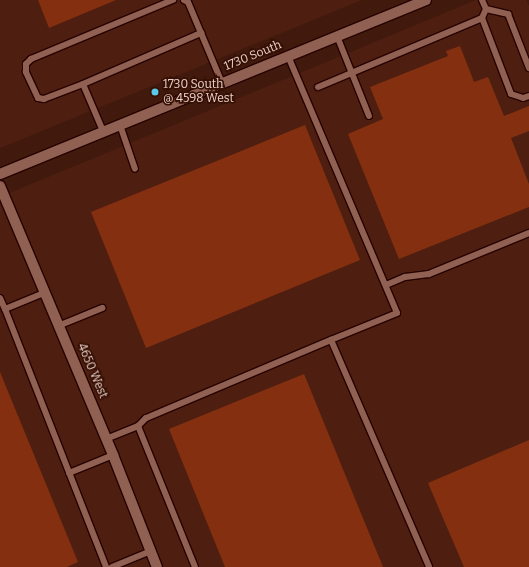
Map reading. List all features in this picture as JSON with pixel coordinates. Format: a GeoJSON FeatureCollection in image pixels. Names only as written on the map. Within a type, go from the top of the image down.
{"type":"FeatureCollection","features":[{"type":"Feature","properties":{"kind":"street","name":"1730 South"},"geometry":{"type":"LineString","coordinates":[[0,174],[426,0]]}},
{"type":"Feature","properties":{"kind":"street","name":"4650 West"},"geometry":{"type":"LineString","coordinates":[[0,186],[113,455],[157,567]]}},
{"type":"Feature","properties":{"kind":"lane"},"geometry":{"type":"LineString","coordinates":[[173,0],[31,59],[26,64],[26,72],[38,98],[44,99],[83,84],[201,33]]}},
{"type":"Feature","properties":{"kind":"lane"},"geometry":{"type":"LineString","coordinates":[[184,0],[188,2],[222,83]]}},
{"type":"Feature","properties":{"kind":"lane"},"geometry":{"type":"LineString","coordinates":[[318,87],[482,18],[486,9],[482,0]]}},
{"type":"Feature","properties":{"kind":"lane"},"geometry":{"type":"LineString","coordinates":[[486,9],[508,14],[529,68]]}},
{"type":"Feature","properties":{"kind":"lane"},"geometry":{"type":"LineString","coordinates":[[482,18],[511,94],[523,98],[529,96]]}},
{"type":"Feature","properties":{"kind":"lane"},"geometry":{"type":"LineString","coordinates":[[337,36],[369,116]]}},
{"type":"Feature","properties":{"kind":"lane"},"geometry":{"type":"LineString","coordinates":[[106,439],[138,426],[146,418],[396,313],[386,285],[288,56]]}},
{"type":"Feature","properties":{"kind":"lane"},"geometry":{"type":"LineString","coordinates":[[83,84],[103,131]]}},
{"type":"Feature","properties":{"kind":"lane"},"geometry":{"type":"LineString","coordinates":[[120,125],[135,169]]}},
{"type":"Feature","properties":{"kind":"lane"},"geometry":{"type":"LineString","coordinates":[[386,285],[405,277],[429,274],[529,233]]}},
{"type":"Feature","properties":{"kind":"lane"},"geometry":{"type":"LineString","coordinates":[[5,310],[44,293]]}},
{"type":"Feature","properties":{"kind":"lane"},"geometry":{"type":"LineString","coordinates":[[0,298],[106,567]]}},
{"type":"Feature","properties":{"kind":"lane"},"geometry":{"type":"LineString","coordinates":[[58,326],[102,308]]}},
{"type":"Feature","properties":{"kind":"lane"},"geometry":{"type":"LineString","coordinates":[[331,340],[429,567]]}},
{"type":"Feature","properties":{"kind":"lane"},"geometry":{"type":"LineString","coordinates":[[138,426],[196,567]]}},
{"type":"Feature","properties":{"kind":"lane"},"geometry":{"type":"LineString","coordinates":[[69,473],[113,455]]}},
{"type":"Feature","properties":{"kind":"lane"},"geometry":{"type":"LineString","coordinates":[[112,567],[151,551]]}},
{"type":"Feature","properties":{"kind":"shaded area"},"geometry":{"type":"Polygon","coordinates":[[[0,0],[362,0],[0,148],[0,0]]]}},
{"type":"Feature","properties":{"kind":"shaded area"},"geometry":{"type":"Polygon","coordinates":[[[476,0],[526,0],[529,6],[529,567],[0,567],[0,197],[476,0]]]}},
{"type":"Feature","properties":{"kind":"building"},"geometry":{"type":"Polygon","coordinates":[[[38,0],[116,0],[49,28],[38,0]]]}},
{"type":"Feature","properties":{"kind":"building"},"geometry":{"type":"Polygon","coordinates":[[[460,46],[474,82],[488,77],[504,116],[529,106],[529,131],[511,138],[529,184],[529,207],[399,259],[348,134],[383,119],[370,87],[448,56],[446,51],[460,46]]]}},
{"type":"Feature","properties":{"kind":"building"},"geometry":{"type":"Polygon","coordinates":[[[305,125],[360,260],[146,348],[91,212],[305,125]]]}},
{"type":"Feature","properties":{"kind":"building"},"geometry":{"type":"Polygon","coordinates":[[[0,372],[78,562],[67,567],[0,567],[0,372]]]}},
{"type":"Feature","properties":{"kind":"building"},"geometry":{"type":"Polygon","coordinates":[[[304,374],[383,567],[225,567],[169,429],[304,374]]]}},
{"type":"Feature","properties":{"kind":"building"},"geometry":{"type":"Polygon","coordinates":[[[529,440],[529,567],[464,567],[428,483],[529,440]]]}},
{"type":"Feature","properties":{"kind":"place","name":"1730 South @ 4598 West"},"geometry":{"type":"Point","coordinates":[155,92]}}]}
